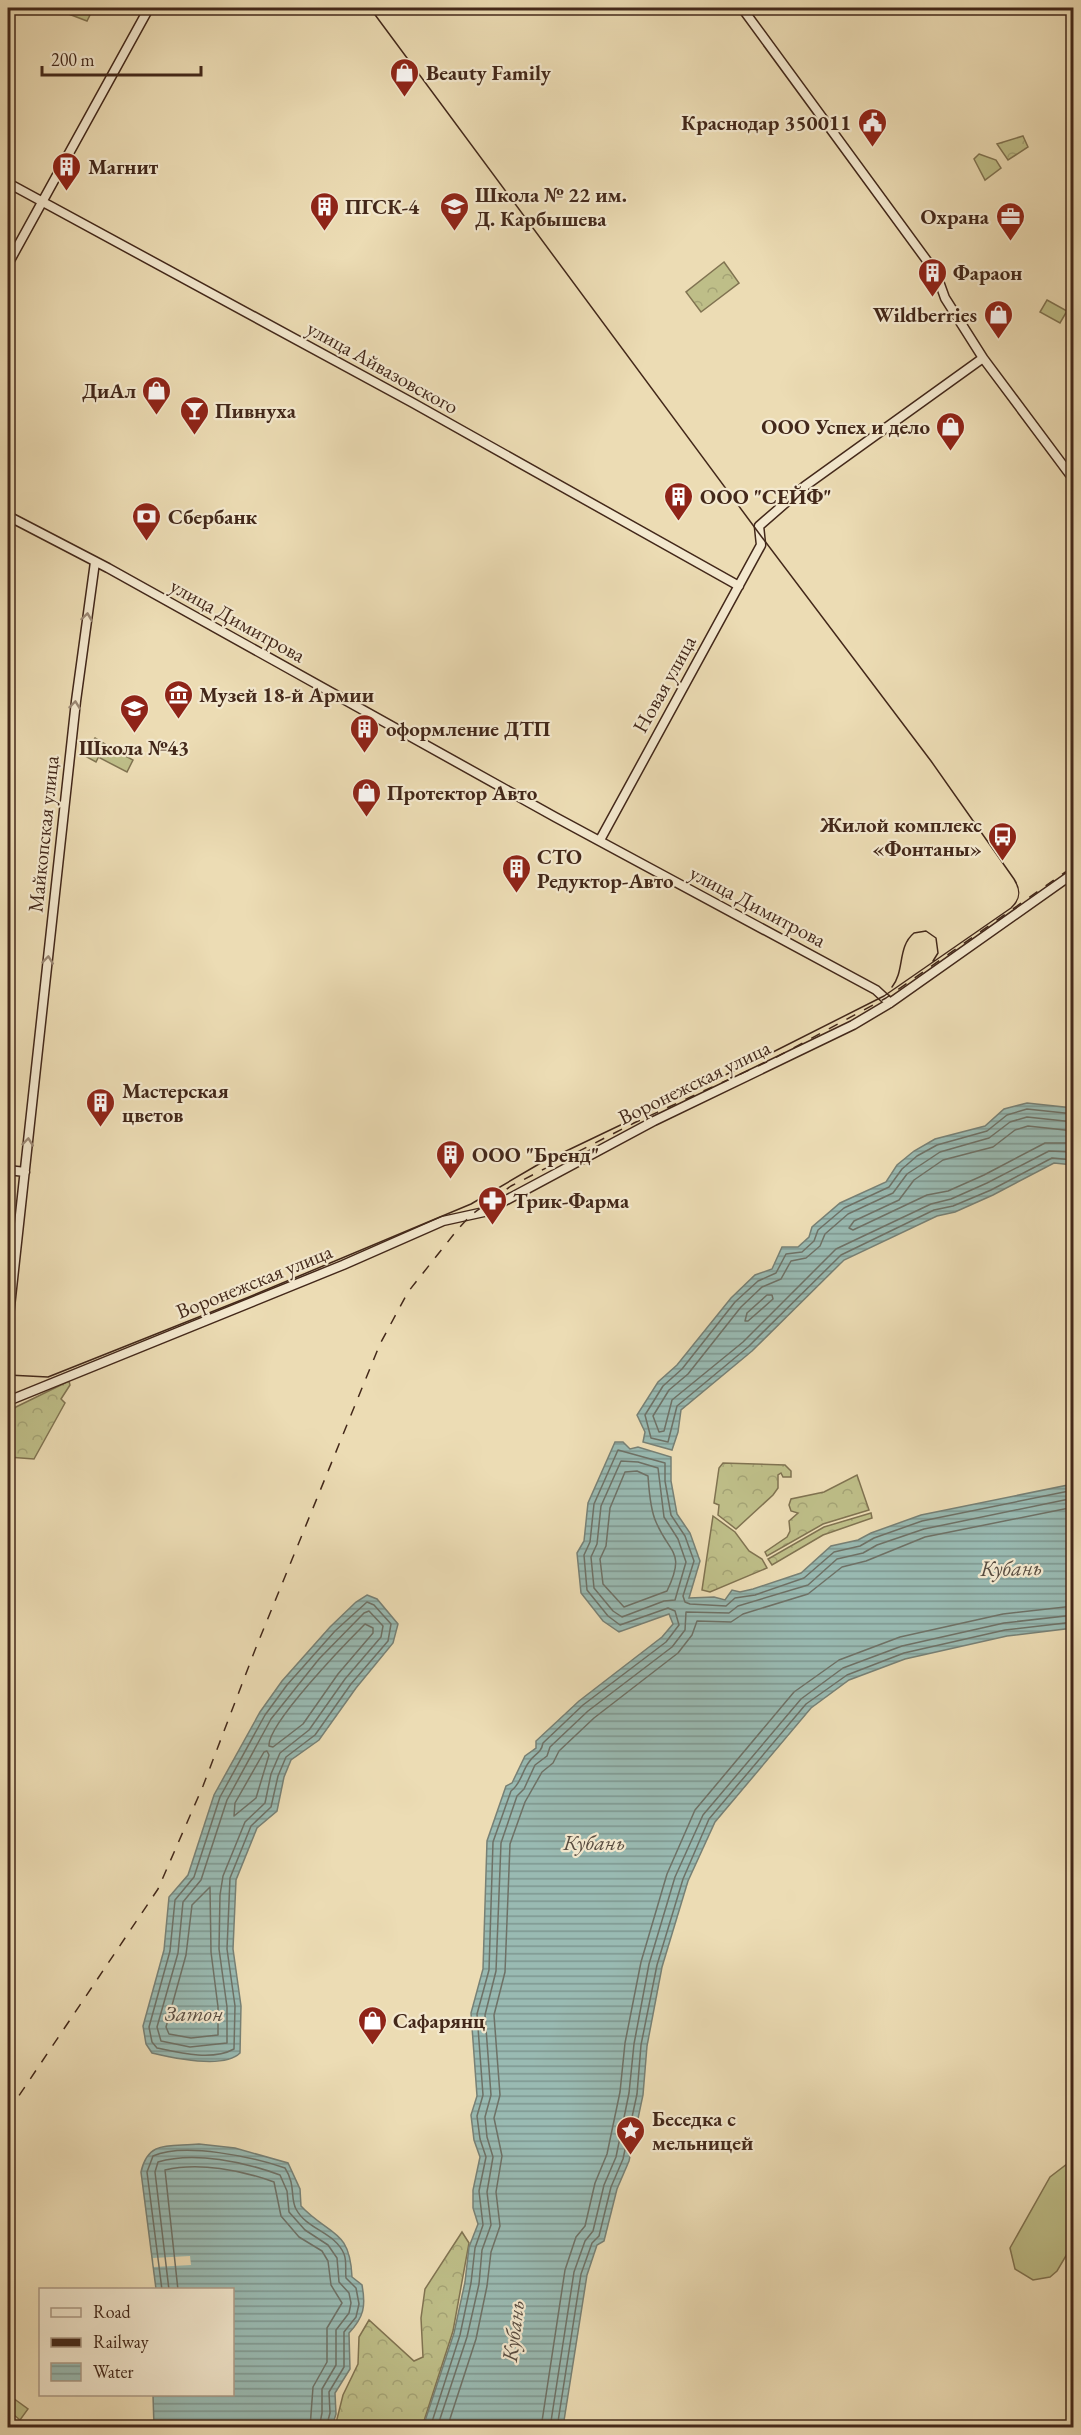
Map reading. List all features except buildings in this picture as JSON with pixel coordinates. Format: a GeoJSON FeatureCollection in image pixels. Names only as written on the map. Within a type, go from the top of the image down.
{"type":"FeatureCollection","features":[{"type":"Feature","properties":{"kind":"street"},"geometry":{"type":"LineString","coordinates":[[8,264],[149,8]]}},
{"type":"Feature","properties":{"kind":"street"},"geometry":{"type":"LineString","coordinates":[[742,8],[936,273],[945,298],[982,356],[1074,480]]}},
{"type":"Feature","properties":{"kind":"street","name":"улица Айвазовского"},"geometry":{"type":"LineString","coordinates":[[8,183],[393,392],[739,586]]}},
{"type":"Feature","properties":{"kind":"street","name":"Новая улица"},"geometry":{"type":"LineString","coordinates":[[600,840],[761,545],[759,526],[805,486],[982,356]]}},
{"type":"Feature","properties":{"kind":"street","name":"улица Димитрова"},"geometry":{"type":"LineString","coordinates":[[8,516],[876,990],[890,1003]]}},
{"type":"Feature","properties":{"kind":"street","name":"Майкопская улица"},"geometry":{"type":"LineString","coordinates":[[8,1325],[76,701],[95,562]]}},
{"type":"Feature","properties":{"kind":"street","name":"Воронежская улица"},"geometry":{"type":"LineString","coordinates":[[8,1401],[343,1265],[443,1221],[484,1212],[654,1121],[853,1025],[890,1003],[1074,873]]}},
{"type":"Feature","properties":{"kind":"street"},"geometry":{"type":"LineString","coordinates":[[8,1170],[25,1173]]}},
{"type":"Feature","properties":{"kind":"green space"},"geometry":{"type":"Polygon","coordinates":[[[68,8],[91,13],[87,21],[66,13],[68,8]]]}},
{"type":"Feature","properties":{"kind":"green space"},"geometry":{"type":"Polygon","coordinates":[[[1023,136],[1028,147],[1008,160],[997,144],[1023,136]]]}},
{"type":"Feature","properties":{"kind":"green space"},"geometry":{"type":"Polygon","coordinates":[[[979,154],[996,160],[1001,168],[985,180],[974,159],[979,154]]]}},
{"type":"Feature","properties":{"kind":"green space"},"geometry":{"type":"Polygon","coordinates":[[[724,262],[739,283],[701,312],[686,292],[724,262]]]}},
{"type":"Feature","properties":{"kind":"green space"},"geometry":{"type":"Polygon","coordinates":[[[1047,300],[1067,311],[1060,323],[1040,312],[1047,300]]]}},
{"type":"Feature","properties":{"kind":"green space"},"geometry":{"type":"Polygon","coordinates":[[[95,738],[105,744],[96,762],[85,756],[95,738]]]}},
{"type":"Feature","properties":{"kind":"green space"},"geometry":{"type":"Polygon","coordinates":[[[107,746],[133,760],[127,772],[100,758],[107,746]]]}},
{"type":"Feature","properties":{"kind":"green space"},"geometry":{"type":"Polygon","coordinates":[[[69,1381],[70,1385],[61,1399],[65,1403],[34,1459],[8,1457],[8,1414],[16,1407],[69,1381]]]}},
{"type":"Feature","properties":{"kind":"green space"},"geometry":{"type":"Polygon","coordinates":[[[723,1463],[785,1465],[791,1471],[791,1477],[783,1477],[781,1473],[778,1475],[778,1488],[773,1495],[736,1529],[718,1515],[719,1505],[714,1503],[719,1468],[723,1463]]]}},
{"type":"Feature","properties":{"kind":"green space"},"geometry":{"type":"Polygon","coordinates":[[[857,1475],[869,1510],[823,1524],[767,1556],[765,1552],[787,1537],[790,1531],[789,1521],[798,1513],[791,1511],[789,1505],[791,1499],[824,1492],[857,1475]]]}},
{"type":"Feature","properties":{"kind":"green space"},"geometry":{"type":"Polygon","coordinates":[[[871,1513],[872,1518],[823,1535],[772,1565],[768,1559],[824,1527],[871,1513]]]}},
{"type":"Feature","properties":{"kind":"green space"},"geometry":{"type":"Polygon","coordinates":[[[713,1516],[735,1532],[749,1551],[762,1559],[767,1568],[710,1592],[702,1590],[713,1516]]]}},
{"type":"Feature","properties":{"kind":"green space"},"geometry":{"type":"Polygon","coordinates":[[[1067,2164],[1073,2164],[1073,2244],[1057,2271],[1050,2277],[1033,2280],[1015,2269],[1010,2248],[1050,2177],[1067,2164]]]}},
{"type":"Feature","properties":{"kind":"green space"},"geometry":{"type":"Polygon","coordinates":[[[462,2232],[469,2243],[453,2331],[422,2427],[335,2427],[343,2395],[358,2364],[359,2337],[369,2320],[414,2361],[423,2357],[421,2318],[425,2289],[462,2232]]]}},
{"type":"Feature","properties":{"kind":"green space"},"geometry":{"type":"Polygon","coordinates":[[[13,2398],[28,2409],[20,2420],[8,2410],[8,2405],[13,2398]]]}},
{"type":"Feature","properties":{"kind":"water"},"geometry":{"type":"Polygon","coordinates":[[[1027,1103],[1073,1108],[1073,1165],[1054,1163],[993,1195],[955,1212],[937,1216],[844,1260],[752,1351],[681,1410],[678,1432],[672,1450],[643,1442],[645,1432],[637,1415],[658,1382],[677,1365],[731,1298],[755,1275],[772,1269],[782,1247],[798,1247],[809,1237],[812,1227],[840,1203],[886,1182],[897,1165],[914,1151],[935,1139],[985,1126],[1004,1109],[1027,1103]]]}},
{"type":"Feature","properties":{"kind":"water","name":"Кубань"},"geometry":{"type":"Polygon","coordinates":[[[615,1442],[623,1442],[630,1449],[638,1447],[671,1457],[671,1481],[677,1514],[690,1533],[700,1561],[689,1598],[714,1597],[725,1600],[732,1590],[740,1592],[753,1589],[801,1573],[831,1546],[858,1540],[921,1515],[1073,1484],[1073,1628],[1007,1636],[905,1659],[849,1680],[811,1708],[715,1822],[688,1881],[662,1967],[647,2046],[643,2095],[629,2161],[617,2189],[604,2241],[597,2245],[587,2275],[563,2427],[423,2427],[454,2333],[465,2282],[469,2247],[478,2224],[473,2208],[473,2190],[480,2157],[474,2140],[471,2115],[477,2096],[471,2013],[483,1969],[487,1841],[506,1786],[512,1783],[525,1756],[536,1748],[536,1741],[579,1701],[662,1637],[673,1624],[669,1614],[619,1632],[603,1621],[581,1593],[577,1553],[584,1541],[588,1503],[615,1442]]]}},
{"type":"Feature","properties":{"kind":"water","name":"Затон"},"geometry":{"type":"Polygon","coordinates":[[[367,1595],[377,1599],[398,1624],[393,1643],[356,1688],[319,1740],[291,1760],[284,1777],[277,1811],[257,1828],[236,1880],[233,1949],[241,2006],[240,2053],[222,2060],[198,2061],[152,2053],[146,2044],[143,2026],[164,1950],[169,1897],[188,1875],[214,1795],[260,1712],[282,1681],[330,1627],[356,1602],[367,1595]]]}},
{"type":"Feature","properties":{"kind":"water"},"geometry":{"type":"Polygon","coordinates":[[[199,2144],[235,2148],[288,2163],[300,2189],[301,2206],[336,2234],[347,2249],[352,2277],[362,2285],[364,2305],[358,2322],[349,2333],[350,2369],[335,2393],[336,2414],[332,2427],[154,2427],[153,2396],[234,2396],[234,2288],[156,2288],[141,2172],[149,2154],[155,2149],[170,2145],[199,2144]]]}},
{"type":"Feature","properties":{"kind":"pier"},"geometry":{"type":"Polygon","coordinates":[[[190,2256],[191,2265],[154,2267],[153,2258],[190,2256]]]}},
{"type":"Feature","properties":{"kind":"tram line"},"geometry":{"type":"LineString","coordinates":[[8,1375],[48,1377],[249,1297],[471,1204],[539,1164],[884,996],[1011,908],[1018,898],[1019,891],[1014,879],[931,761],[761,536],[370,8]]}},
{"type":"Feature","properties":{"kind":"tram line"},"geometry":{"type":"LineString","coordinates":[[892,987],[899,974],[905,945],[914,933],[926,931],[936,938],[938,953],[933,961]]}},
{"type":"Feature","properties":{"kind":"railway"},"geometry":{"type":"LineString","coordinates":[[8,2112],[158,1889],[203,1786],[255,1650],[380,1344],[408,1292],[458,1229],[471,1215],[511,1186],[634,1123],[771,1060],[886,998],[1074,866]]}},
{"type":"Feature","properties":{"kind":"place","name":"Beauty Family"},"geometry":{"type":"Point","coordinates":[405,98]}},
{"type":"Feature","properties":{"kind":"place","name":"Краснодар 350011"},"geometry":{"type":"Point","coordinates":[872,148]}},
{"type":"Feature","properties":{"kind":"place","name":"Магнит"},"geometry":{"type":"Point","coordinates":[67,192]}},
{"type":"Feature","properties":{"kind":"place","name":"ПГСК-4"},"geometry":{"type":"Point","coordinates":[324,232]}},
{"type":"Feature","properties":{"kind":"place","name":"Школа № 22 им. Д. Карбышева"},"geometry":{"type":"Point","coordinates":[454,232]}},
{"type":"Feature","properties":{"kind":"place","name":"Охрана"},"geometry":{"type":"Point","coordinates":[1010,242]}},
{"type":"Feature","properties":{"kind":"place","name":"Фараон"},"geometry":{"type":"Point","coordinates":[932,298]}},
{"type":"Feature","properties":{"kind":"place","name":"Wildberries"},"geometry":{"type":"Point","coordinates":[998,340]}},
{"type":"Feature","properties":{"kind":"place","name":"ДиАл"},"geometry":{"type":"Point","coordinates":[157,416]}},
{"type":"Feature","properties":{"kind":"place","name":"Пивнуха"},"geometry":{"type":"Point","coordinates":[194,436]}},
{"type":"Feature","properties":{"kind":"place","name":"ООО Успех и дело"},"geometry":{"type":"Point","coordinates":[951,452]}},
{"type":"Feature","properties":{"kind":"place","name":"ООО \"СЕЙФ\""},"geometry":{"type":"Point","coordinates":[679,522]}},
{"type":"Feature","properties":{"kind":"place","name":"Сбербанк"},"geometry":{"type":"Point","coordinates":[147,542]}},
{"type":"Feature","properties":{"kind":"place","name":"Музей 18-й Армии"},"geometry":{"type":"Point","coordinates":[178,720]}},
{"type":"Feature","properties":{"kind":"place","name":"Школа №43"},"geometry":{"type":"Point","coordinates":[134,734]}},
{"type":"Feature","properties":{"kind":"place","name":"оформление ДТП"},"geometry":{"type":"Point","coordinates":[365,754]}},
{"type":"Feature","properties":{"kind":"place","name":"Протектор Авто"},"geometry":{"type":"Point","coordinates":[366,818]}},
{"type":"Feature","properties":{"kind":"place","name":"Жилой комплекс «Фонтаны»"},"geometry":{"type":"Point","coordinates":[1003,862]}},
{"type":"Feature","properties":{"kind":"place","name":"СТО Редуктор-Авто"},"geometry":{"type":"Point","coordinates":[516,894]}},
{"type":"Feature","properties":{"kind":"place","name":"Мастерская цветов"},"geometry":{"type":"Point","coordinates":[101,1128]}},
{"type":"Feature","properties":{"kind":"place","name":"ООО \"Бренд\""},"geometry":{"type":"Point","coordinates":[451,1180]}},
{"type":"Feature","properties":{"kind":"place","name":"Трик-Фарма"},"geometry":{"type":"Point","coordinates":[492,1226]}},
{"type":"Feature","properties":{"kind":"place","name":"Сафарянц"},"geometry":{"type":"Point","coordinates":[372,2046]}},
{"type":"Feature","properties":{"kind":"place","name":"Беседка с мельницей"},"geometry":{"type":"Point","coordinates":[631,2156]}}]}
